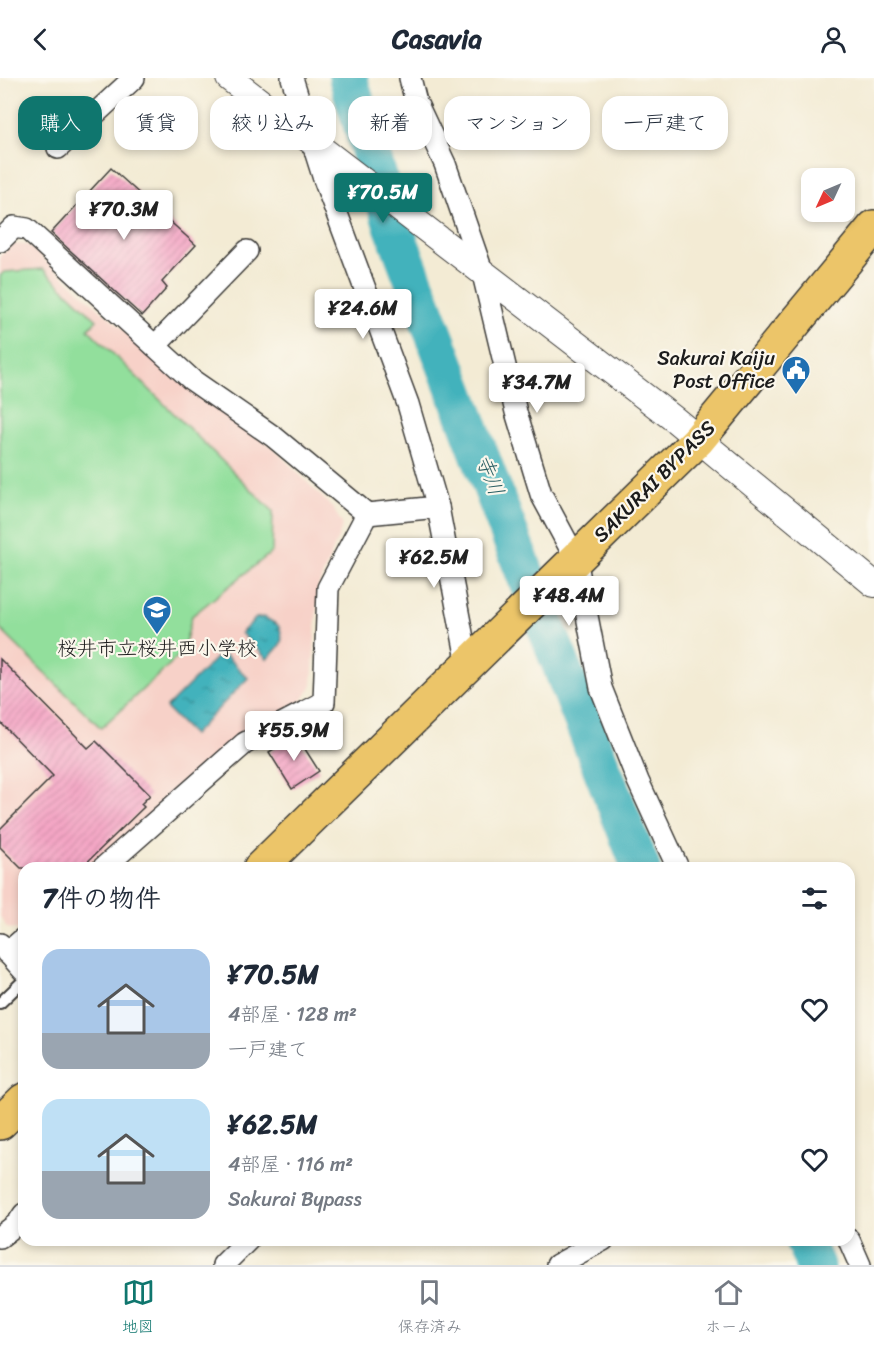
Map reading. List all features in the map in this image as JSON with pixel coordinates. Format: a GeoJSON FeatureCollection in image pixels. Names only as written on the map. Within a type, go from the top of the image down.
{"type":"FeatureCollection","features":[{"type":"Feature","properties":{"kind":"highway","name":"SAKURAI BYPASS"},"geometry":{"type":"LineString","coordinates":[[266,862],[698,440],[874,227]]}},
{"type":"Feature","properties":{"kind":"highway"},"geometry":{"type":"LineString","coordinates":[[0,1123],[18,1106]]}},
{"type":"Feature","properties":{"kind":"street"},"geometry":{"type":"LineString","coordinates":[[102,107],[134,78]]}},
{"type":"Feature","properties":{"kind":"street"},"geometry":{"type":"LineString","coordinates":[[229,78],[253,96]]}},
{"type":"Feature","properties":{"kind":"street"},"geometry":{"type":"LineString","coordinates":[[292,78],[299,96]]}},
{"type":"Feature","properties":{"kind":"street"},"geometry":{"type":"LineString","coordinates":[[410,78],[416,102],[445,164],[478,270],[516,412],[541,494],[572,563],[601,688],[638,781],[675,862]]}},
{"type":"Feature","properties":{"kind":"street"},"geometry":{"type":"LineString","coordinates":[[318,150],[408,404],[438,507],[473,661]]}},
{"type":"Feature","properties":{"kind":"street"},"geometry":{"type":"LineString","coordinates":[[324,150],[698,440],[874,584]]}},
{"type":"Feature","properties":{"kind":"street"},"geometry":{"type":"LineString","coordinates":[[0,242],[14,227],[27,229],[192,380],[274,437],[367,514],[438,507]]}},
{"type":"Feature","properties":{"kind":"street"},"geometry":{"type":"LineString","coordinates":[[155,346],[247,251]]}},
{"type":"Feature","properties":{"kind":"street"},"geometry":{"type":"LineString","coordinates":[[110,862],[245,743],[324,702],[328,588],[367,514]]}},
{"type":"Feature","properties":{"kind":"street"},"geometry":{"type":"LineString","coordinates":[[18,941],[3,948],[18,964]]}},
{"type":"Feature","properties":{"kind":"street"},"geometry":{"type":"LineString","coordinates":[[0,1237],[18,1223]]}},
{"type":"Feature","properties":{"kind":"street"},"geometry":{"type":"LineString","coordinates":[[223,1265],[242,1246]]}},
{"type":"Feature","properties":{"kind":"street"},"geometry":{"type":"LineString","coordinates":[[852,1246],[861,1265]]}},
{"type":"Feature","properties":{"kind":"street"},"geometry":{"type":"LineString","coordinates":[[557,1265],[579,1252]]}},
{"type":"Feature","properties":{"kind":"lane"},"geometry":{"type":"LineString","coordinates":[[0,1003],[18,986]]}},
{"type":"Feature","properties":{"kind":"shaded area","name":"桜井市立桜井西小学校"},"geometry":{"type":"Polygon","coordinates":[[[12,244],[28,245],[186,385],[271,446],[332,507],[343,525],[318,587],[312,685],[302,701],[100,862],[18,862],[18,930],[7,928],[0,916],[0,256],[12,244]]]}},
{"type":"Feature","properties":{"kind":"green space"},"geometry":{"type":"Polygon","coordinates":[[[43,269],[97,320],[88,329],[273,511],[272,552],[192,616],[183,652],[101,728],[0,629],[0,276],[4,272],[43,269]]]}},
{"type":"Feature","properties":{"kind":"water"},"geometry":{"type":"Polygon","coordinates":[[[264,617],[278,625],[282,636],[278,648],[267,659],[241,633],[256,618],[264,617]]]}},
{"type":"Feature","properties":{"kind":"water"},"geometry":{"type":"Polygon","coordinates":[[[222,652],[248,678],[193,735],[166,708],[222,652]]]}},
{"type":"Feature","properties":{"kind":"building"},"geometry":{"type":"Polygon","coordinates":[[[111,168],[196,245],[162,282],[167,288],[142,316],[51,233],[111,168]]]}},
{"type":"Feature","properties":{"kind":"building"},"geometry":{"type":"Polygon","coordinates":[[[0,659],[88,748],[96,741],[150,795],[141,804],[144,807],[87,862],[18,862],[18,865],[0,847],[0,829],[53,776],[0,722],[0,659]]]}},
{"type":"Feature","properties":{"kind":"building"},"geometry":{"type":"Polygon","coordinates":[[[296,735],[319,771],[292,789],[269,752],[296,735]]]}},
{"type":"Feature","properties":{"kind":"waterway","name":"寺川"},"geometry":{"type":"LineString","coordinates":[[348,78],[392,223],[513,543],[639,862]]}},
{"type":"Feature","properties":{"kind":"waterway","name":"寺川"},"geometry":{"type":"LineString","coordinates":[[807,1246],[815,1265]]}},
{"type":"Feature","properties":{"kind":"place","name":"Sakurai Kaiju Post Office"},"geometry":{"type":"Point","coordinates":[796,396]}},
{"type":"Feature","properties":{"kind":"place","name":"桜井市立桜井西小学校"},"geometry":{"type":"Point","coordinates":[157,636]}}]}
